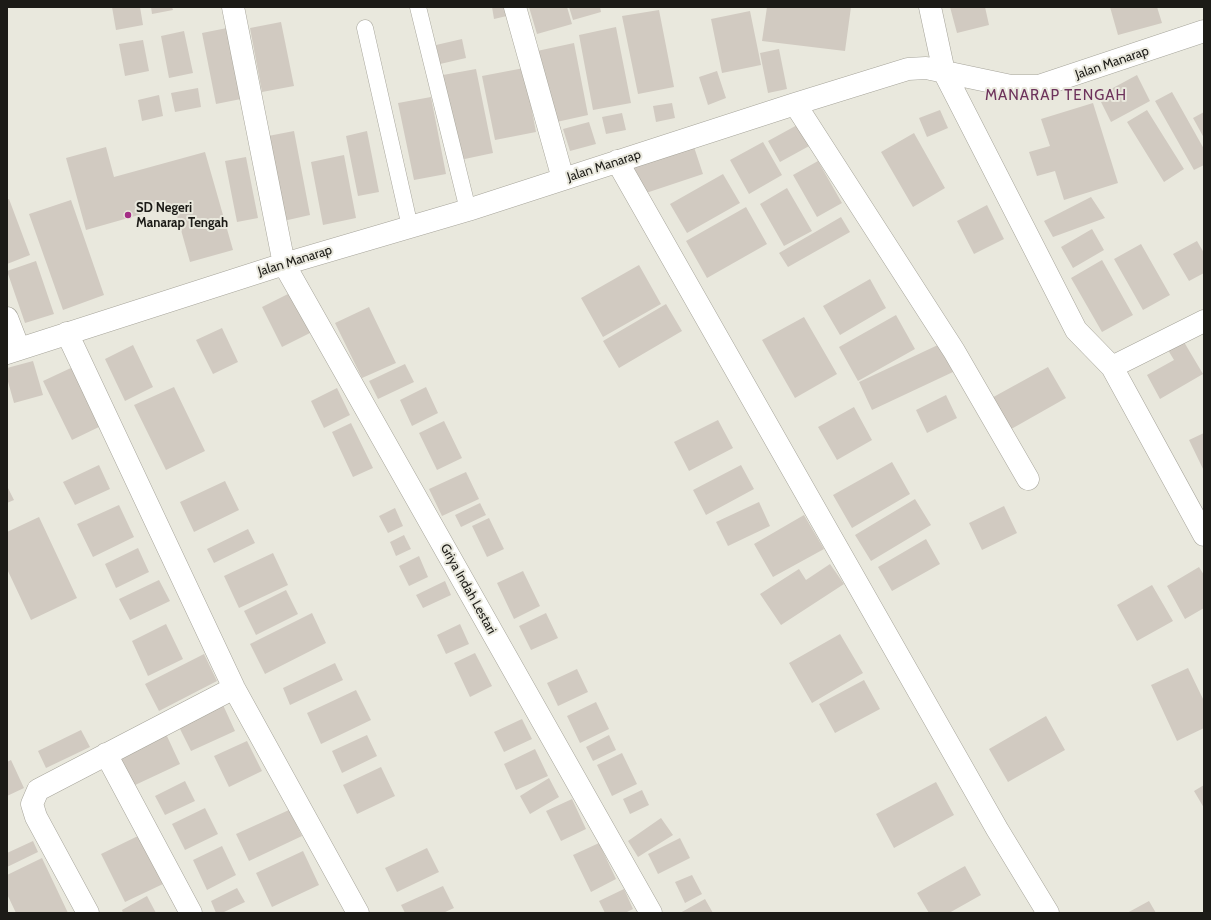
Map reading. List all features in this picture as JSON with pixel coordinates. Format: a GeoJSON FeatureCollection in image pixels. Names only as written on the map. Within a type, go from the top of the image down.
{"type":"FeatureCollection","features":[{"type":"Feature","properties":{"kind":"street","name":"Griya Indah Lestari"},"geometry":{"type":"LineString","coordinates":[[233,7],[284,264],[651,913]]}},
{"type":"Feature","properties":{"kind":"street"},"geometry":{"type":"LineString","coordinates":[[515,7],[563,179]]}},
{"type":"Feature","properties":{"kind":"street"},"geometry":{"type":"LineString","coordinates":[[930,7],[944,72],[1076,330],[1112,367],[1201,523]]}},
{"type":"Feature","properties":{"kind":"street","name":"Jalan Manarap"},"geometry":{"type":"LineString","coordinates":[[13,351],[284,264],[468,210],[908,69],[926,68],[1011,86],[1039,86],[1204,31]]}},
{"type":"Feature","properties":{"kind":"street"},"geometry":{"type":"LineString","coordinates":[[795,104],[954,351],[1028,479]]}},
{"type":"Feature","properties":{"kind":"street"},"geometry":{"type":"LineString","coordinates":[[617,162],[993,822],[1048,913]]}},
{"type":"Feature","properties":{"kind":"street"},"geometry":{"type":"LineString","coordinates":[[7,318],[13,351]]}},
{"type":"Feature","properties":{"kind":"street"},"geometry":{"type":"LineString","coordinates":[[1112,367],[1204,321]]}},
{"type":"Feature","properties":{"kind":"street"},"geometry":{"type":"LineString","coordinates":[[67,333],[234,688],[358,913]]}},
{"type":"Feature","properties":{"kind":"street"},"geometry":{"type":"LineString","coordinates":[[88,913],[36,817],[32,804],[38,790],[234,688]]}},
{"type":"Feature","properties":{"kind":"street"},"geometry":{"type":"LineString","coordinates":[[106,754],[191,913]]}},
{"type":"Feature","properties":{"kind":"lane"},"geometry":{"type":"LineString","coordinates":[[418,7],[468,210]]}},
{"type":"Feature","properties":{"kind":"lane"},"geometry":{"type":"LineString","coordinates":[[365,28],[410,227]]}},
{"type":"Feature","properties":{"kind":"building"},"geometry":{"type":"Polygon","coordinates":[[[112,7],[140,7],[143,25],[116,30],[112,7]]]}},
{"type":"Feature","properties":{"kind":"building"},"geometry":{"type":"Polygon","coordinates":[[[151,7],[172,7],[173,10],[152,14],[151,7]]]}},
{"type":"Feature","properties":{"kind":"building"},"geometry":{"type":"Polygon","coordinates":[[[492,7],[509,7],[511,15],[494,19],[492,7]]]}},
{"type":"Feature","properties":{"kind":"building"},"geometry":{"type":"Polygon","coordinates":[[[529,7],[567,7],[572,24],[537,34],[529,7]]]}},
{"type":"Feature","properties":{"kind":"building"},"geometry":{"type":"Polygon","coordinates":[[[569,7],[600,7],[601,12],[573,20],[569,7]]]}},
{"type":"Feature","properties":{"kind":"building"},"geometry":{"type":"Polygon","coordinates":[[[767,7],[851,7],[845,51],[762,41],[767,7]]]}},
{"type":"Feature","properties":{"kind":"building"},"geometry":{"type":"Polygon","coordinates":[[[950,7],[985,7],[989,25],[957,33],[950,7]]]}},
{"type":"Feature","properties":{"kind":"building"},"geometry":{"type":"Polygon","coordinates":[[[1110,7],[1157,7],[1162,23],[1118,35],[1110,7]]]}},
{"type":"Feature","properties":{"kind":"building"},"geometry":{"type":"Polygon","coordinates":[[[659,10],[674,87],[638,94],[622,16],[659,10]]]}},
{"type":"Feature","properties":{"kind":"building"},"geometry":{"type":"Polygon","coordinates":[[[750,11],[761,65],[722,73],[711,19],[750,11]]]}},
{"type":"Feature","properties":{"kind":"building"},"geometry":{"type":"Polygon","coordinates":[[[281,22],[294,86],[262,92],[250,28],[281,22]]]}},
{"type":"Feature","properties":{"kind":"building"},"geometry":{"type":"Polygon","coordinates":[[[232,27],[246,98],[216,104],[202,33],[232,27]]]}},
{"type":"Feature","properties":{"kind":"building"},"geometry":{"type":"Polygon","coordinates":[[[616,27],[631,103],[593,110],[579,35],[616,27]]]}},
{"type":"Feature","properties":{"kind":"building"},"geometry":{"type":"Polygon","coordinates":[[[184,31],[193,73],[169,78],[161,36],[184,31]]]}},
{"type":"Feature","properties":{"kind":"building"},"geometry":{"type":"Polygon","coordinates":[[[462,39],[466,58],[440,64],[436,45],[462,39]]]}},
{"type":"Feature","properties":{"kind":"building"},"geometry":{"type":"Polygon","coordinates":[[[143,40],[149,71],[125,76],[119,44],[143,40]]]}},
{"type":"Feature","properties":{"kind":"building"},"geometry":{"type":"Polygon","coordinates":[[[574,43],[588,115],[552,123],[537,51],[574,43]]]}},
{"type":"Feature","properties":{"kind":"building"},"geometry":{"type":"Polygon","coordinates":[[[779,49],[787,89],[768,93],[760,53],[779,49]]]}},
{"type":"Feature","properties":{"kind":"building"},"geometry":{"type":"Polygon","coordinates":[[[524,68],[536,132],[495,140],[482,76],[524,68]]]}},
{"type":"Feature","properties":{"kind":"building"},"geometry":{"type":"Polygon","coordinates":[[[476,69],[493,153],[460,160],[443,75],[476,69]]]}},
{"type":"Feature","properties":{"kind":"building"},"geometry":{"type":"Polygon","coordinates":[[[717,71],[726,98],[708,105],[699,77],[717,71]]]}},
{"type":"Feature","properties":{"kind":"building"},"geometry":{"type":"Polygon","coordinates":[[[1137,75],[1150,101],[1111,122],[1098,96],[1137,75]]]}},
{"type":"Feature","properties":{"kind":"building"},"geometry":{"type":"Polygon","coordinates":[[[198,88],[201,107],[175,112],[171,93],[198,88]]]}},
{"type":"Feature","properties":{"kind":"building"},"geometry":{"type":"Polygon","coordinates":[[[1172,92],[1204,149],[1204,165],[1194,170],[1155,101],[1172,92]]]}},
{"type":"Feature","properties":{"kind":"building"},"geometry":{"type":"Polygon","coordinates":[[[159,95],[163,116],[142,121],[138,100],[159,95]]]}},
{"type":"Feature","properties":{"kind":"building"},"geometry":{"type":"Polygon","coordinates":[[[431,97],[446,174],[414,180],[398,103],[431,97]]]}},
{"type":"Feature","properties":{"kind":"building"},"geometry":{"type":"Polygon","coordinates":[[[672,103],[675,118],[656,122],[653,106],[672,103]]]}},
{"type":"Feature","properties":{"kind":"building"},"geometry":{"type":"Polygon","coordinates":[[[1093,103],[1118,183],[1064,200],[1055,171],[1037,176],[1029,152],[1050,146],[1041,119],[1093,103]]]}},
{"type":"Feature","properties":{"kind":"building"},"geometry":{"type":"Polygon","coordinates":[[[940,110],[948,128],[927,137],[919,118],[940,110]]]}},
{"type":"Feature","properties":{"kind":"building"},"geometry":{"type":"Polygon","coordinates":[[[1147,110],[1184,169],[1164,182],[1127,122],[1147,110]]]}},
{"type":"Feature","properties":{"kind":"building"},"geometry":{"type":"Polygon","coordinates":[[[1204,112],[1204,138],[1193,118],[1204,112]]]}},
{"type":"Feature","properties":{"kind":"building"},"geometry":{"type":"Polygon","coordinates":[[[622,113],[626,130],[606,134],[602,117],[622,113]]]}},
{"type":"Feature","properties":{"kind":"building"},"geometry":{"type":"Polygon","coordinates":[[[589,122],[596,144],[570,151],[563,129],[589,122]]]}},
{"type":"Feature","properties":{"kind":"building"},"geometry":{"type":"Polygon","coordinates":[[[799,124],[811,145],[780,162],[768,141],[799,124]]]}},
{"type":"Feature","properties":{"kind":"building"},"geometry":{"type":"Polygon","coordinates":[[[294,131],[310,215],[279,222],[263,137],[294,131]]]}},
{"type":"Feature","properties":{"kind":"building"},"geometry":{"type":"Polygon","coordinates":[[[367,131],[379,192],[358,196],[346,136],[367,131]]]}},
{"type":"Feature","properties":{"kind":"building"},"geometry":{"type":"Polygon","coordinates":[[[914,133],[945,188],[913,207],[881,152],[914,133]]]}},
{"type":"Feature","properties":{"kind":"building"},"geometry":{"type":"Polygon","coordinates":[[[763,142],[782,175],[749,194],[730,160],[763,142]]]}},
{"type":"Feature","properties":{"kind":"building"},"geometry":{"type":"Polygon","coordinates":[[[693,144],[703,174],[640,195],[630,165],[693,144]]]}},
{"type":"Feature","properties":{"kind":"building"},"geometry":{"type":"Polygon","coordinates":[[[106,147],[114,177],[205,152],[233,250],[190,262],[174,205],[86,230],[66,158],[106,147]]]}},
{"type":"Feature","properties":{"kind":"building"},"geometry":{"type":"Polygon","coordinates":[[[344,155],[356,218],[323,225],[311,162],[344,155]]]}},
{"type":"Feature","properties":{"kind":"building"},"geometry":{"type":"Polygon","coordinates":[[[246,157],[258,218],[237,222],[225,161],[246,157]]]}},
{"type":"Feature","properties":{"kind":"building"},"geometry":{"type":"Polygon","coordinates":[[[818,161],[842,203],[817,217],[793,175],[818,161]]]}},
{"type":"Feature","properties":{"kind":"building"},"geometry":{"type":"Polygon","coordinates":[[[723,174],[740,203],[687,233],[670,204],[723,174]]]}},
{"type":"Feature","properties":{"kind":"building"},"geometry":{"type":"Polygon","coordinates":[[[787,188],[812,231],[784,246],[760,204],[787,188]]]}},
{"type":"Feature","properties":{"kind":"building"},"geometry":{"type":"Polygon","coordinates":[[[1091,197],[1105,218],[1053,237],[1044,221],[1091,197]]]}},
{"type":"Feature","properties":{"kind":"building"},"geometry":{"type":"Polygon","coordinates":[[[9,199],[30,255],[7,264],[7,200],[9,199]]]}},
{"type":"Feature","properties":{"kind":"building"},"geometry":{"type":"Polygon","coordinates":[[[71,200],[104,295],[63,310],[29,214],[71,200]]]}},
{"type":"Feature","properties":{"kind":"building"},"geometry":{"type":"Polygon","coordinates":[[[987,205],[1004,239],[974,254],[957,221],[987,205]]]}},
{"type":"Feature","properties":{"kind":"building"},"geometry":{"type":"Polygon","coordinates":[[[746,207],[767,244],[707,278],[686,241],[746,207]]]}},
{"type":"Feature","properties":{"kind":"building"},"geometry":{"type":"Polygon","coordinates":[[[841,217],[850,232],[788,267],[779,253],[841,217]]]}},
{"type":"Feature","properties":{"kind":"building"},"geometry":{"type":"Polygon","coordinates":[[[1092,229],[1104,250],[1073,268],[1061,247],[1092,229]]]}},
{"type":"Feature","properties":{"kind":"building"},"geometry":{"type":"Polygon","coordinates":[[[1197,241],[1204,253],[1204,273],[1189,281],[1173,254],[1197,241]]]}},
{"type":"Feature","properties":{"kind":"building"},"geometry":{"type":"Polygon","coordinates":[[[1141,244],[1170,295],[1143,310],[1114,259],[1141,244]]]}},
{"type":"Feature","properties":{"kind":"building"},"geometry":{"type":"Polygon","coordinates":[[[1102,260],[1133,315],[1102,332],[1071,278],[1102,260]]]}},
{"type":"Feature","properties":{"kind":"building"},"geometry":{"type":"Polygon","coordinates":[[[36,261],[54,314],[25,323],[7,271],[36,261]]]}},
{"type":"Feature","properties":{"kind":"building"},"geometry":{"type":"Polygon","coordinates":[[[639,265],[661,304],[603,337],[581,298],[639,265]]]}},
{"type":"Feature","properties":{"kind":"building"},"geometry":{"type":"Polygon","coordinates":[[[870,279],[886,308],[840,335],[823,306],[870,279]]]}},
{"type":"Feature","properties":{"kind":"building"},"geometry":{"type":"Polygon","coordinates":[[[290,293],[310,333],[282,347],[262,307],[290,293]]]}},
{"type":"Feature","properties":{"kind":"building"},"geometry":{"type":"Polygon","coordinates":[[[666,304],[682,331],[619,368],[603,341],[666,304]]]}},
{"type":"Feature","properties":{"kind":"building"},"geometry":{"type":"Polygon","coordinates":[[[369,307],[396,363],[362,378],[335,323],[369,307]]]}},
{"type":"Feature","properties":{"kind":"building"},"geometry":{"type":"Polygon","coordinates":[[[896,315],[915,349],[858,381],[839,347],[896,315]]]}},
{"type":"Feature","properties":{"kind":"building"},"geometry":{"type":"Polygon","coordinates":[[[804,317],[837,374],[795,398],[762,340],[804,317]]]}},
{"type":"Feature","properties":{"kind":"building"},"geometry":{"type":"Polygon","coordinates":[[[222,328],[238,362],[213,374],[196,340],[222,328]]]}},
{"type":"Feature","properties":{"kind":"building"},"geometry":{"type":"Polygon","coordinates":[[[1184,342],[1203,374],[1160,399],[1147,375],[1174,360],[1168,350],[1184,342]]]}},
{"type":"Feature","properties":{"kind":"building"},"geometry":{"type":"Polygon","coordinates":[[[940,344],[953,372],[872,410],[859,382],[940,344]]]}},
{"type":"Feature","properties":{"kind":"building"},"geometry":{"type":"Polygon","coordinates":[[[133,345],[153,387],[125,401],[105,359],[133,345]]]}},
{"type":"Feature","properties":{"kind":"building"},"geometry":{"type":"Polygon","coordinates":[[[33,361],[43,395],[14,403],[7,378],[7,368],[33,361]]]}},
{"type":"Feature","properties":{"kind":"building"},"geometry":{"type":"Polygon","coordinates":[[[405,364],[414,382],[378,399],[369,381],[405,364]]]}},
{"type":"Feature","properties":{"kind":"building"},"geometry":{"type":"Polygon","coordinates":[[[73,367],[101,426],[72,440],[43,381],[73,367]]]}},
{"type":"Feature","properties":{"kind":"building"},"geometry":{"type":"Polygon","coordinates":[[[1048,367],[1066,398],[1006,432],[988,400],[1048,367]]]}},
{"type":"Feature","properties":{"kind":"building"},"geometry":{"type":"Polygon","coordinates":[[[174,387],[205,451],[166,470],[134,405],[174,387]]]}},
{"type":"Feature","properties":{"kind":"building"},"geometry":{"type":"Polygon","coordinates":[[[426,387],[438,413],[412,426],[400,400],[426,387]]]}},
{"type":"Feature","properties":{"kind":"building"},"geometry":{"type":"Polygon","coordinates":[[[337,388],[350,415],[324,428],[311,401],[337,388]]]}},
{"type":"Feature","properties":{"kind":"building"},"geometry":{"type":"Polygon","coordinates":[[[946,395],[957,418],[927,433],[916,410],[946,395]]]}},
{"type":"Feature","properties":{"kind":"building"},"geometry":{"type":"Polygon","coordinates":[[[854,407],[872,440],[837,460],[818,427],[854,407]]]}},
{"type":"Feature","properties":{"kind":"building"},"geometry":{"type":"Polygon","coordinates":[[[718,420],[733,448],[689,471],[674,442],[718,420]]]}},
{"type":"Feature","properties":{"kind":"building"},"geometry":{"type":"Polygon","coordinates":[[[444,421],[462,458],[437,470],[419,433],[444,421]]]}},
{"type":"Feature","properties":{"kind":"building"},"geometry":{"type":"Polygon","coordinates":[[[351,423],[373,468],[353,477],[332,432],[351,423]]]}},
{"type":"Feature","properties":{"kind":"building"},"geometry":{"type":"Polygon","coordinates":[[[1204,433],[1204,471],[1189,440],[1204,433]]]}},
{"type":"Feature","properties":{"kind":"building"},"geometry":{"type":"Polygon","coordinates":[[[892,462],[910,494],[852,528],[833,495],[892,462]]]}},
{"type":"Feature","properties":{"kind":"building"},"geometry":{"type":"Polygon","coordinates":[[[99,465],[110,489],[75,505],[63,482],[99,465]]]}},
{"type":"Feature","properties":{"kind":"building"},"geometry":{"type":"Polygon","coordinates":[[[741,465],[754,489],[706,515],[693,490],[741,465]]]}},
{"type":"Feature","properties":{"kind":"building"},"geometry":{"type":"Polygon","coordinates":[[[466,472],[479,499],[442,516],[429,489],[466,472]]]}},
{"type":"Feature","properties":{"kind":"building"},"geometry":{"type":"Polygon","coordinates":[[[225,481],[239,510],[194,532],[180,502],[225,481]]]}},
{"type":"Feature","properties":{"kind":"building"},"geometry":{"type":"Polygon","coordinates":[[[7,486],[14,500],[7,503],[7,486]]]}},
{"type":"Feature","properties":{"kind":"building"},"geometry":{"type":"Polygon","coordinates":[[[915,499],[931,525],[871,561],[855,535],[915,499]]]}},
{"type":"Feature","properties":{"kind":"building"},"geometry":{"type":"Polygon","coordinates":[[[759,502],[770,526],[728,546],[716,522],[759,502]]]}},
{"type":"Feature","properties":{"kind":"building"},"geometry":{"type":"Polygon","coordinates":[[[480,503],[486,515],[461,527],[455,515],[480,503]]]}},
{"type":"Feature","properties":{"kind":"building"},"geometry":{"type":"Polygon","coordinates":[[[119,505],[134,537],[93,557],[77,524],[119,505]]]}},
{"type":"Feature","properties":{"kind":"building"},"geometry":{"type":"Polygon","coordinates":[[[1004,506],[1017,533],[982,550],[969,523],[1004,506]]]}},
{"type":"Feature","properties":{"kind":"building"},"geometry":{"type":"Polygon","coordinates":[[[395,508],[403,526],[388,533],[379,516],[395,508]]]}},
{"type":"Feature","properties":{"kind":"building"},"geometry":{"type":"Polygon","coordinates":[[[804,515],[824,549],[773,577],[754,544],[804,515]]]}},
{"type":"Feature","properties":{"kind":"building"},"geometry":{"type":"Polygon","coordinates":[[[39,517],[77,598],[31,620],[7,569],[7,532],[39,517]]]}},
{"type":"Feature","properties":{"kind":"building"},"geometry":{"type":"Polygon","coordinates":[[[489,518],[504,549],[487,557],[472,526],[489,518]]]}},
{"type":"Feature","properties":{"kind":"building"},"geometry":{"type":"Polygon","coordinates":[[[248,529],[255,543],[214,563],[207,549],[248,529]]]}},
{"type":"Feature","properties":{"kind":"building"},"geometry":{"type":"Polygon","coordinates":[[[404,535],[411,549],[396,556],[390,542],[404,535]]]}},
{"type":"Feature","properties":{"kind":"building"},"geometry":{"type":"Polygon","coordinates":[[[926,539],[940,564],[892,591],[878,567],[926,539]]]}},
{"type":"Feature","properties":{"kind":"building"},"geometry":{"type":"Polygon","coordinates":[[[138,548],[149,572],[116,588],[105,564],[138,548]]]}},
{"type":"Feature","properties":{"kind":"building"},"geometry":{"type":"Polygon","coordinates":[[[273,553],[288,585],[239,608],[224,576],[273,553]]]}},
{"type":"Feature","properties":{"kind":"building"},"geometry":{"type":"Polygon","coordinates":[[[419,556],[428,577],[409,586],[399,566],[419,556]]]}},
{"type":"Feature","properties":{"kind":"building"},"geometry":{"type":"Polygon","coordinates":[[[830,564],[844,584],[781,625],[760,594],[799,569],[806,580],[830,564]]]}},
{"type":"Feature","properties":{"kind":"building"},"geometry":{"type":"Polygon","coordinates":[[[1199,567],[1204,575],[1204,608],[1185,619],[1167,586],[1199,567]]]}},
{"type":"Feature","properties":{"kind":"building"},"geometry":{"type":"Polygon","coordinates":[[[523,571],[540,606],[514,619],[497,583],[523,571]]]}},
{"type":"Feature","properties":{"kind":"building"},"geometry":{"type":"Polygon","coordinates":[[[159,580],[170,601],[130,620],[119,599],[159,580]]]}},
{"type":"Feature","properties":{"kind":"building"},"geometry":{"type":"Polygon","coordinates":[[[445,581],[451,595],[423,608],[416,595],[445,581]]]}},
{"type":"Feature","properties":{"kind":"building"},"geometry":{"type":"Polygon","coordinates":[[[1152,585],[1173,621],[1137,641],[1117,605],[1152,585]]]}},
{"type":"Feature","properties":{"kind":"building"},"geometry":{"type":"Polygon","coordinates":[[[286,590],[298,614],[256,635],[244,611],[286,590]]]}},
{"type":"Feature","properties":{"kind":"building"},"geometry":{"type":"Polygon","coordinates":[[[312,613],[326,643],[265,674],[250,644],[312,613]]]}},
{"type":"Feature","properties":{"kind":"building"},"geometry":{"type":"Polygon","coordinates":[[[546,613],[558,638],[531,650],[519,626],[546,613]]]}},
{"type":"Feature","properties":{"kind":"building"},"geometry":{"type":"Polygon","coordinates":[[[166,624],[183,659],[148,676],[132,641],[166,624]]]}},
{"type":"Feature","properties":{"kind":"building"},"geometry":{"type":"Polygon","coordinates":[[[460,624],[469,644],[446,654],[437,635],[460,624]]]}},
{"type":"Feature","properties":{"kind":"building"},"geometry":{"type":"Polygon","coordinates":[[[840,634],[863,673],[812,703],[789,663],[840,634]]]}},
{"type":"Feature","properties":{"kind":"building"},"geometry":{"type":"Polygon","coordinates":[[[475,653],[492,686],[470,697],[454,663],[475,653]]]}},
{"type":"Feature","properties":{"kind":"building"},"geometry":{"type":"Polygon","coordinates":[[[204,654],[217,681],[159,711],[145,684],[204,654]]]}},
{"type":"Feature","properties":{"kind":"building"},"geometry":{"type":"Polygon","coordinates":[[[335,663],[343,680],[290,705],[283,688],[335,663]]]}},
{"type":"Feature","properties":{"kind":"building"},"geometry":{"type":"Polygon","coordinates":[[[1188,668],[1204,701],[1204,728],[1177,741],[1151,685],[1188,668]]]}},
{"type":"Feature","properties":{"kind":"building"},"geometry":{"type":"Polygon","coordinates":[[[577,669],[588,692],[558,706],[547,683],[577,669]]]}},
{"type":"Feature","properties":{"kind":"building"},"geometry":{"type":"Polygon","coordinates":[[[864,680],[880,709],[835,733],[819,704],[864,680]]]}},
{"type":"Feature","properties":{"kind":"building"},"geometry":{"type":"Polygon","coordinates":[[[356,690],[371,720],[321,744],[307,713],[356,690]]]}},
{"type":"Feature","properties":{"kind":"building"},"geometry":{"type":"Polygon","coordinates":[[[596,702],[609,729],[580,743],[567,716],[596,702]]]}},
{"type":"Feature","properties":{"kind":"building"},"geometry":{"type":"Polygon","coordinates":[[[223,705],[235,731],[191,751],[179,727],[223,705]]]}},
{"type":"Feature","properties":{"kind":"building"},"geometry":{"type":"Polygon","coordinates":[[[1046,716],[1065,750],[1008,782],[989,749],[1046,716]]]}},
{"type":"Feature","properties":{"kind":"building"},"geometry":{"type":"Polygon","coordinates":[[[522,719],[532,739],[504,752],[494,732],[522,719]]]}},
{"type":"Feature","properties":{"kind":"building"},"geometry":{"type":"Polygon","coordinates":[[[81,730],[90,747],[46,768],[38,751],[81,730]]]}},
{"type":"Feature","properties":{"kind":"building"},"geometry":{"type":"Polygon","coordinates":[[[166,734],[180,764],[133,786],[119,756],[166,734]]]}},
{"type":"Feature","properties":{"kind":"building"},"geometry":{"type":"Polygon","coordinates":[[[367,735],[377,756],[342,773],[332,751],[367,735]]]}},
{"type":"Feature","properties":{"kind":"building"},"geometry":{"type":"Polygon","coordinates":[[[609,735],[616,750],[593,761],[586,747],[609,735]]]}},
{"type":"Feature","properties":{"kind":"building"},"geometry":{"type":"Polygon","coordinates":[[[247,741],[262,771],[229,787],[214,756],[247,741]]]}},
{"type":"Feature","properties":{"kind":"building"},"geometry":{"type":"Polygon","coordinates":[[[535,749],[548,776],[516,790],[504,764],[535,749]]]}},
{"type":"Feature","properties":{"kind":"building"},"geometry":{"type":"Polygon","coordinates":[[[622,753],[637,784],[612,796],[597,765],[622,753]]]}},
{"type":"Feature","properties":{"kind":"building"},"geometry":{"type":"Polygon","coordinates":[[[11,760],[24,788],[7,796],[7,762],[11,760]]]}},
{"type":"Feature","properties":{"kind":"building"},"geometry":{"type":"Polygon","coordinates":[[[381,767],[395,796],[357,814],[343,785],[381,767]]]}},
{"type":"Feature","properties":{"kind":"building"},"geometry":{"type":"Polygon","coordinates":[[[549,778],[559,797],[530,814],[520,796],[549,778]]]}},
{"type":"Feature","properties":{"kind":"building"},"geometry":{"type":"Polygon","coordinates":[[[185,781],[195,801],[165,815],[155,796],[185,781]]]}},
{"type":"Feature","properties":{"kind":"building"},"geometry":{"type":"Polygon","coordinates":[[[936,782],[954,815],[894,848],[876,814],[936,782]]]}},
{"type":"Feature","properties":{"kind":"building"},"geometry":{"type":"Polygon","coordinates":[[[1204,785],[1204,808],[1194,791],[1204,785]]]}},
{"type":"Feature","properties":{"kind":"building"},"geometry":{"type":"Polygon","coordinates":[[[642,790],[649,805],[630,814],[623,799],[642,790]]]}},
{"type":"Feature","properties":{"kind":"building"},"geometry":{"type":"Polygon","coordinates":[[[572,799],[586,829],[561,841],[546,811],[572,799]]]}},
{"type":"Feature","properties":{"kind":"building"},"geometry":{"type":"Polygon","coordinates":[[[205,808],[218,834],[185,850],[172,824],[205,808]]]}},
{"type":"Feature","properties":{"kind":"building"},"geometry":{"type":"Polygon","coordinates":[[[289,810],[302,836],[249,861],[236,834],[289,810]]]}},
{"type":"Feature","properties":{"kind":"building"},"geometry":{"type":"Polygon","coordinates":[[[661,818],[673,835],[638,857],[628,841],[661,818]]]}},
{"type":"Feature","properties":{"kind":"building"},"geometry":{"type":"Polygon","coordinates":[[[140,835],[163,884],[125,902],[101,854],[140,835]]]}},
{"type":"Feature","properties":{"kind":"building"},"geometry":{"type":"Polygon","coordinates":[[[680,838],[690,858],[658,874],[648,854],[680,838]]]}},
{"type":"Feature","properties":{"kind":"building"},"geometry":{"type":"Polygon","coordinates":[[[33,841],[38,852],[7,867],[7,853],[33,841]]]}},
{"type":"Feature","properties":{"kind":"building"},"geometry":{"type":"Polygon","coordinates":[[[599,843],[616,879],[591,892],[573,855],[599,843]]]}},
{"type":"Feature","properties":{"kind":"building"},"geometry":{"type":"Polygon","coordinates":[[[222,846],[236,875],[207,890],[193,860],[222,846]]]}},
{"type":"Feature","properties":{"kind":"building"},"geometry":{"type":"Polygon","coordinates":[[[427,848],[439,872],[397,892],[385,868],[427,848]]]}},
{"type":"Feature","properties":{"kind":"building"},"geometry":{"type":"Polygon","coordinates":[[[303,851],[319,885],[272,907],[256,873],[303,851]]]}},
{"type":"Feature","properties":{"kind":"building"},"geometry":{"type":"Polygon","coordinates":[[[42,858],[68,913],[16,913],[7,894],[7,875],[42,858]]]}},
{"type":"Feature","properties":{"kind":"building"},"geometry":{"type":"Polygon","coordinates":[[[965,866],[981,895],[949,913],[929,913],[917,893],[965,866]]]}},
{"type":"Feature","properties":{"kind":"building"},"geometry":{"type":"Polygon","coordinates":[[[692,875],[702,894],[685,903],[675,882],[692,875]]]}},
{"type":"Feature","properties":{"kind":"building"},"geometry":{"type":"Polygon","coordinates":[[[443,886],[454,908],[443,913],[405,913],[401,905],[443,886]]]}},
{"type":"Feature","properties":{"kind":"building"},"geometry":{"type":"Polygon","coordinates":[[[237,888],[245,902],[222,913],[216,913],[211,901],[237,888]]]}},
{"type":"Feature","properties":{"kind":"building"},"geometry":{"type":"Polygon","coordinates":[[[624,889],[633,909],[625,913],[605,913],[599,901],[624,889]]]}},
{"type":"Feature","properties":{"kind":"building"},"geometry":{"type":"Polygon","coordinates":[[[147,896],[156,913],[123,913],[122,910],[147,896]]]}},
{"type":"Feature","properties":{"kind":"building"},"geometry":{"type":"Polygon","coordinates":[[[705,899],[713,913],[680,913],[705,899]]]}},
{"type":"Feature","properties":{"kind":"building"},"geometry":{"type":"Polygon","coordinates":[[[1149,901],[1156,913],[1127,913],[1149,901]]]}},
{"type":"Feature","properties":{"kind":"place","name":"SD Negeri Manarap Tengah"},"geometry":{"type":"Point","coordinates":[128,215]}},
{"type":"Feature","properties":{"kind":"district","name":"MANARAP TENGAH"},"geometry":{"type":"Point","coordinates":[1056,96]}}]}
